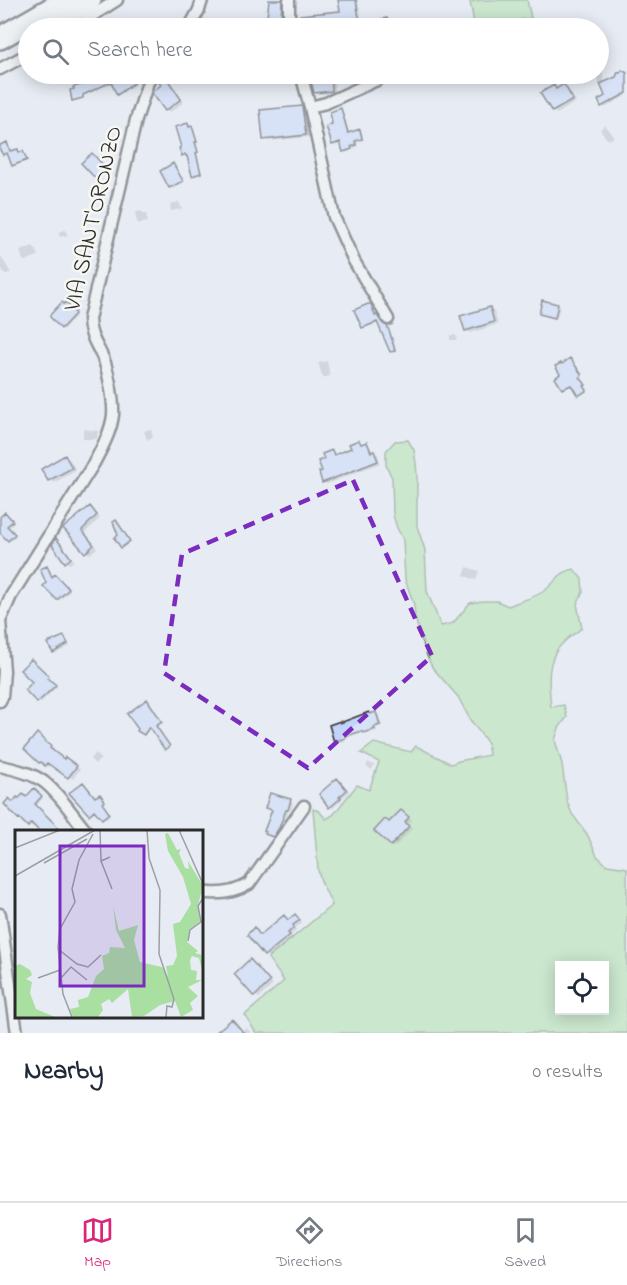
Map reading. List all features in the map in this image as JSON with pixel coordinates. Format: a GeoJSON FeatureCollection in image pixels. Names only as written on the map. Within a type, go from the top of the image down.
{"type":"FeatureCollection","features":[{"type":"Feature","properties":{"kind":"highway"},"geometry":{"type":"LineString","coordinates":[[35,18],[66,0]]}},
{"type":"Feature","properties":{"kind":"highway"},"geometry":{"type":"LineString","coordinates":[[58,18],[90,0]]}},
{"type":"Feature","properties":{"kind":"highway"},"geometry":{"type":"LineString","coordinates":[[0,38],[18,28]]}},
{"type":"Feature","properties":{"kind":"highway"},"geometry":{"type":"LineString","coordinates":[[0,49],[18,39]]}},
{"type":"Feature","properties":{"kind":"street"},"geometry":{"type":"LineString","coordinates":[[89,18],[117,0]]}},
{"type":"Feature","properties":{"kind":"street"},"geometry":{"type":"LineString","coordinates":[[195,18],[202,0]]}},
{"type":"Feature","properties":{"kind":"street"},"geometry":{"type":"LineString","coordinates":[[289,0],[289,18]]}},
{"type":"Feature","properties":{"kind":"street"},"geometry":{"type":"LineString","coordinates":[[0,69],[18,59]]}},
{"type":"Feature","properties":{"kind":"street","name":"VIA SANT'ORONZO"},"geometry":{"type":"LineString","coordinates":[[0,701],[4,671],[0,621],[10,596],[94,463],[105,441],[113,414],[110,379],[105,362],[89,330],[89,319],[136,120],[147,84]]}},
{"type":"Feature","properties":{"kind":"street"},"geometry":{"type":"LineString","coordinates":[[304,84],[334,217],[354,261],[388,319]]}},
{"type":"Feature","properties":{"kind":"street"},"geometry":{"type":"LineString","coordinates":[[310,107],[326,103],[368,84]]}},
{"type":"Feature","properties":{"kind":"street"},"geometry":{"type":"LineString","coordinates":[[0,766],[18,770],[43,782],[85,830]]}},
{"type":"Feature","properties":{"kind":"street"},"geometry":{"type":"LineString","coordinates":[[202,892],[226,893],[249,884],[304,806]]}},
{"type":"Feature","properties":{"kind":"street"},"geometry":{"type":"LineString","coordinates":[[0,914],[13,969],[15,1001]]}},
{"type":"Feature","properties":{"kind":"street"},"geometry":{"type":"LineString","coordinates":[[16,1018],[17,1033]]}},
{"type":"Feature","properties":{"kind":"highlighted area"},"geometry":{"type":"Polygon","coordinates":[[[353,480],[432,656],[308,768],[164,673],[182,554],[353,480]]]}},
{"type":"Feature","properties":{"kind":"green space"},"geometry":{"type":"Polygon","coordinates":[[[527,0],[531,18],[473,18],[470,2],[527,0]]]}},
{"type":"Feature","properties":{"kind":"green space"},"geometry":{"type":"Polygon","coordinates":[[[408,440],[414,450],[417,475],[417,526],[425,550],[427,591],[441,626],[453,623],[470,603],[497,601],[508,606],[540,593],[560,576],[574,569],[582,579],[583,592],[577,604],[582,628],[557,649],[553,657],[550,673],[551,707],[564,705],[567,717],[559,728],[555,740],[562,764],[567,801],[572,814],[587,834],[597,856],[607,865],[627,868],[627,1033],[256,1033],[245,1015],[284,981],[268,958],[332,905],[318,870],[313,809],[319,811],[326,819],[333,815],[357,785],[369,790],[379,762],[361,753],[374,743],[411,752],[416,746],[451,764],[489,755],[487,742],[471,721],[458,697],[432,667],[427,656],[405,579],[403,540],[393,515],[392,478],[386,465],[386,451],[395,441],[408,440]]]}},
{"type":"Feature","properties":{"kind":"building"},"geometry":{"type":"Polygon","coordinates":[[[269,0],[282,0],[281,18],[267,17],[269,0]]]}},
{"type":"Feature","properties":{"kind":"building"},"geometry":{"type":"Polygon","coordinates":[[[338,0],[356,0],[359,18],[300,18],[300,15],[340,11],[338,0]]]}},
{"type":"Feature","properties":{"kind":"building"},"geometry":{"type":"Polygon","coordinates":[[[622,70],[627,73],[627,93],[601,107],[598,100],[605,96],[600,84],[609,84],[609,80],[616,77],[618,72],[622,70]]]}},
{"type":"Feature","properties":{"kind":"building"},"geometry":{"type":"Polygon","coordinates":[[[84,84],[107,84],[83,95],[83,98],[72,101],[70,90],[74,89],[73,87],[84,84]]]}},
{"type":"Feature","properties":{"kind":"building"},"geometry":{"type":"Polygon","coordinates":[[[112,84],[132,84],[117,95],[112,84]]]}},
{"type":"Feature","properties":{"kind":"building"},"geometry":{"type":"Polygon","coordinates":[[[171,84],[181,99],[165,111],[152,93],[161,85],[171,84]]]}},
{"type":"Feature","properties":{"kind":"building"},"geometry":{"type":"Polygon","coordinates":[[[312,84],[332,84],[332,91],[314,93],[312,84]]]}},
{"type":"Feature","properties":{"kind":"building"},"geometry":{"type":"Polygon","coordinates":[[[564,84],[573,100],[552,112],[540,93],[554,85],[556,89],[564,84]]]}},
{"type":"Feature","properties":{"kind":"building"},"geometry":{"type":"Polygon","coordinates":[[[302,106],[306,135],[263,140],[260,110],[302,106]]]}},
{"type":"Feature","properties":{"kind":"building"},"geometry":{"type":"Polygon","coordinates":[[[341,108],[348,133],[360,129],[362,139],[355,141],[356,145],[351,147],[352,149],[343,152],[340,142],[332,145],[326,126],[332,124],[330,112],[341,108]]]}},
{"type":"Feature","properties":{"kind":"building"},"geometry":{"type":"Polygon","coordinates":[[[188,123],[189,127],[192,126],[197,142],[195,142],[198,152],[196,153],[201,173],[192,176],[187,156],[185,154],[182,156],[179,148],[181,147],[175,127],[188,123]]]}},
{"type":"Feature","properties":{"kind":"building"},"geometry":{"type":"Polygon","coordinates":[[[7,142],[10,151],[18,149],[19,153],[23,151],[27,160],[12,166],[7,153],[3,155],[0,150],[0,145],[7,142]]]}},
{"type":"Feature","properties":{"kind":"building"},"geometry":{"type":"Polygon","coordinates":[[[92,153],[107,169],[95,178],[81,163],[92,153]]]}},
{"type":"Feature","properties":{"kind":"building"},"geometry":{"type":"Polygon","coordinates":[[[173,163],[183,181],[169,188],[160,171],[173,163]]]}},
{"type":"Feature","properties":{"kind":"building"},"geometry":{"type":"Polygon","coordinates":[[[542,300],[558,304],[555,318],[539,314],[542,300]]]}},
{"type":"Feature","properties":{"kind":"building"},"geometry":{"type":"Polygon","coordinates":[[[62,302],[64,304],[66,302],[75,314],[61,329],[50,315],[62,302]]]}},
{"type":"Feature","properties":{"kind":"building"},"geometry":{"type":"Polygon","coordinates":[[[371,304],[375,316],[377,315],[387,326],[395,351],[390,352],[377,322],[362,328],[354,310],[371,304]]]}},
{"type":"Feature","properties":{"kind":"building"},"geometry":{"type":"Polygon","coordinates":[[[490,307],[494,322],[465,331],[460,316],[490,307]]]}},
{"type":"Feature","properties":{"kind":"building"},"geometry":{"type":"Polygon","coordinates":[[[570,358],[586,385],[584,386],[587,390],[578,396],[571,385],[562,389],[555,378],[560,374],[555,366],[570,358]]]}},
{"type":"Feature","properties":{"kind":"building"},"geometry":{"type":"Polygon","coordinates":[[[359,440],[361,444],[367,442],[378,461],[322,483],[319,472],[322,471],[318,461],[324,459],[322,454],[332,450],[334,455],[351,448],[349,444],[359,440]]]}},
{"type":"Feature","properties":{"kind":"building"},"geometry":{"type":"Polygon","coordinates":[[[65,455],[72,468],[48,481],[41,469],[65,455]]]}},
{"type":"Feature","properties":{"kind":"building"},"geometry":{"type":"Polygon","coordinates":[[[90,506],[97,515],[82,530],[94,545],[85,553],[63,528],[90,506]]]}},
{"type":"Feature","properties":{"kind":"building"},"geometry":{"type":"Polygon","coordinates":[[[5,512],[13,521],[7,526],[15,534],[8,541],[0,533],[0,517],[5,512]]]}},
{"type":"Feature","properties":{"kind":"building"},"geometry":{"type":"Polygon","coordinates":[[[116,520],[130,541],[121,548],[114,538],[118,535],[113,522],[116,520]]]}},
{"type":"Feature","properties":{"kind":"building"},"geometry":{"type":"Polygon","coordinates":[[[56,538],[71,558],[65,563],[52,545],[56,538]]]}},
{"type":"Feature","properties":{"kind":"building"},"geometry":{"type":"Polygon","coordinates":[[[47,566],[52,577],[55,574],[69,589],[57,600],[43,586],[46,583],[40,569],[47,566]]]}},
{"type":"Feature","properties":{"kind":"building"},"geometry":{"type":"Polygon","coordinates":[[[64,636],[68,644],[53,653],[47,643],[64,636]]]}},
{"type":"Feature","properties":{"kind":"building"},"geometry":{"type":"Polygon","coordinates":[[[31,659],[56,685],[37,703],[25,690],[32,682],[20,670],[31,659]]]}},
{"type":"Feature","properties":{"kind":"building"},"geometry":{"type":"Polygon","coordinates":[[[147,699],[162,722],[156,726],[170,746],[165,750],[149,727],[144,735],[137,731],[138,729],[127,714],[147,699]]]}},
{"type":"Feature","properties":{"kind":"building"},"geometry":{"type":"Polygon","coordinates":[[[369,712],[370,714],[376,712],[380,725],[374,727],[375,729],[345,736],[334,742],[329,725],[369,712]]]}},
{"type":"Feature","properties":{"kind":"building"},"geometry":{"type":"Polygon","coordinates":[[[37,733],[51,746],[50,748],[77,766],[68,778],[47,763],[45,766],[39,763],[24,749],[37,733]]]}},
{"type":"Feature","properties":{"kind":"building"},"geometry":{"type":"Polygon","coordinates":[[[337,778],[347,790],[329,808],[319,794],[337,778]]]}},
{"type":"Feature","properties":{"kind":"building"},"geometry":{"type":"Polygon","coordinates":[[[83,782],[95,797],[100,794],[105,801],[102,803],[109,813],[102,819],[94,810],[89,815],[69,793],[83,782]]]}},
{"type":"Feature","properties":{"kind":"building"},"geometry":{"type":"Polygon","coordinates":[[[34,788],[42,796],[35,804],[58,827],[55,830],[38,830],[31,823],[28,827],[4,804],[9,798],[13,802],[23,794],[26,797],[34,788]]]}},
{"type":"Feature","properties":{"kind":"building"},"geometry":{"type":"Polygon","coordinates":[[[270,793],[291,799],[288,810],[273,837],[265,834],[264,831],[272,810],[265,808],[270,793]]]}},
{"type":"Feature","properties":{"kind":"building"},"geometry":{"type":"Polygon","coordinates":[[[401,810],[409,817],[405,822],[409,826],[391,846],[374,831],[385,819],[389,822],[401,810]]]}},
{"type":"Feature","properties":{"kind":"building"},"geometry":{"type":"Polygon","coordinates":[[[295,914],[300,920],[293,925],[294,927],[288,933],[290,935],[264,956],[247,935],[254,927],[260,935],[284,915],[288,920],[295,914]]]}},
{"type":"Feature","properties":{"kind":"building"},"geometry":{"type":"Polygon","coordinates":[[[250,959],[270,982],[254,997],[234,974],[250,959]]]}},
{"type":"Feature","properties":{"kind":"building"},"geometry":{"type":"Polygon","coordinates":[[[232,1019],[244,1033],[215,1033],[232,1019]]]}}]}
